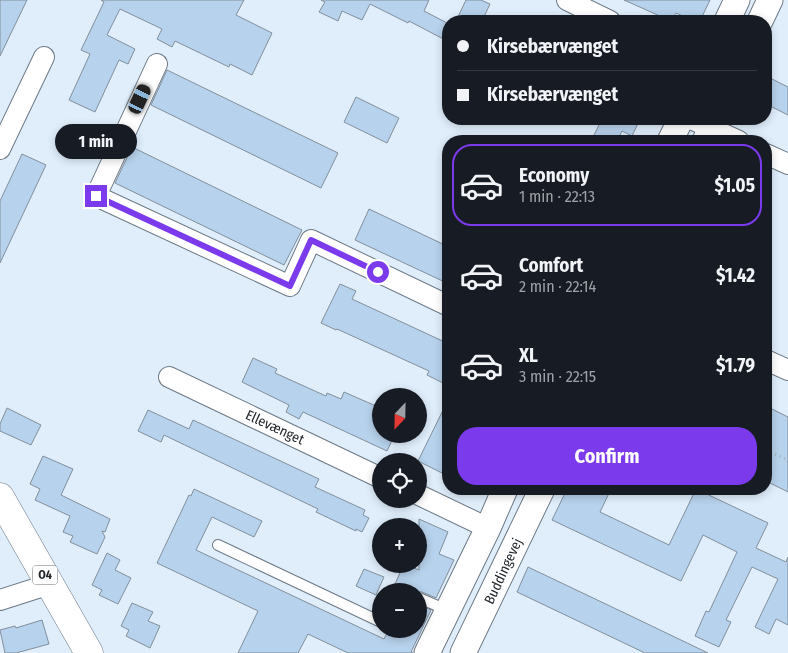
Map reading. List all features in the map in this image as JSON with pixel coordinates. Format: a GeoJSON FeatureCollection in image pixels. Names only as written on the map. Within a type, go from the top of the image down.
{"type":"FeatureCollection","features":[{"type":"Feature","properties":{"kind":"main road","name":"O4"},"geometry":{"type":"LineString","coordinates":[[0,497],[89,653]]}},
{"type":"Feature","properties":{"kind":"street"},"geometry":{"type":"LineString","coordinates":[[567,0],[598,15]]}},
{"type":"Feature","properties":{"kind":"street"},"geometry":{"type":"LineString","coordinates":[[730,15],[737,0]]}},
{"type":"Feature","properties":{"kind":"street"},"geometry":{"type":"LineString","coordinates":[[763,15],[770,0]]}},
{"type":"Feature","properties":{"kind":"street"},"geometry":{"type":"LineString","coordinates":[[0,150],[44,57]]}},
{"type":"Feature","properties":{"kind":"street"},"geometry":{"type":"LineString","coordinates":[[157,64],[96,196],[290,286],[311,240],[442,303]]}},
{"type":"Feature","properties":{"kind":"street"},"geometry":{"type":"LineString","coordinates":[[705,127],[724,135]]}},
{"type":"Feature","properties":{"kind":"street"},"geometry":{"type":"LineString","coordinates":[[772,157],[788,164]]}},
{"type":"Feature","properties":{"kind":"street"},"geometry":{"type":"LineString","coordinates":[[772,363],[788,370]]}},
{"type":"Feature","properties":{"kind":"street","name":"Ellevænget"},"geometry":{"type":"LineString","coordinates":[[169,377],[372,474]]}},
{"type":"Feature","properties":{"kind":"street"},"geometry":{"type":"LineString","coordinates":[[427,653],[502,495]]}},
{"type":"Feature","properties":{"kind":"street","name":"Buddingevej"},"geometry":{"type":"LineString","coordinates":[[463,653],[539,495]]}},
{"type":"Feature","properties":{"kind":"street"},"geometry":{"type":"LineString","coordinates":[[427,499],[488,528]]}},
{"type":"Feature","properties":{"kind":"street"},"geometry":{"type":"LineString","coordinates":[[8,598],[50,584]]}},
{"type":"Feature","properties":{"kind":"lane"},"geometry":{"type":"LineString","coordinates":[[218,545],[372,618]]}},
{"type":"Feature","properties":{"kind":"lane"},"geometry":{"type":"LineString","coordinates":[[427,601],[447,610]]}},
{"type":"Feature","properties":{"kind":"path"},"geometry":{"type":"LineString","coordinates":[[772,453],[788,460]]}},
{"type":"Feature","properties":{"kind":"building"},"geometry":{"type":"Polygon","coordinates":[[[0,0],[27,0],[0,56],[0,0]]]}},
{"type":"Feature","properties":{"kind":"building"},"geometry":{"type":"Polygon","coordinates":[[[101,0],[244,0],[236,15],[272,33],[252,75],[230,64],[229,67],[175,41],[172,47],[157,39],[162,29],[120,9],[107,35],[135,49],[128,64],[119,60],[95,112],[69,100],[90,54],[81,50],[104,2],[101,0]]]}},
{"type":"Feature","properties":{"kind":"building"},"geometry":{"type":"Polygon","coordinates":[[[321,0],[429,0],[424,11],[442,20],[442,38],[370,4],[362,20],[342,11],[338,21],[319,12],[325,2],[321,0]]]}},
{"type":"Feature","properties":{"kind":"building"},"geometry":{"type":"Polygon","coordinates":[[[466,0],[481,0],[490,4],[485,15],[459,15],[466,0]]]}},
{"type":"Feature","properties":{"kind":"building"},"geometry":{"type":"Polygon","coordinates":[[[624,0],[710,0],[703,15],[680,15],[676,13],[675,15],[658,15],[624,0]]]}},
{"type":"Feature","properties":{"kind":"building"},"geometry":{"type":"Polygon","coordinates":[[[167,70],[338,153],[321,188],[151,105],[167,70]]]}},
{"type":"Feature","properties":{"kind":"building"},"geometry":{"type":"Polygon","coordinates":[[[772,79],[788,87],[788,115],[772,107],[772,79]]]}},
{"type":"Feature","properties":{"kind":"building"},"geometry":{"type":"Polygon","coordinates":[[[356,97],[399,118],[387,143],[344,122],[356,97]]]}},
{"type":"Feature","properties":{"kind":"building"},"geometry":{"type":"Polygon","coordinates":[[[599,125],[637,125],[632,135],[622,131],[620,135],[594,135],[599,125]]]}},
{"type":"Feature","properties":{"kind":"building"},"geometry":{"type":"Polygon","coordinates":[[[132,147],[302,230],[284,265],[115,183],[132,147]]]}},
{"type":"Feature","properties":{"kind":"building"},"geometry":{"type":"Polygon","coordinates":[[[22,154],[46,165],[0,263],[0,201],[22,154]]]}},
{"type":"Feature","properties":{"kind":"building"},"geometry":{"type":"Polygon","coordinates":[[[369,209],[442,244],[442,281],[355,240],[369,209]]]}},
{"type":"Feature","properties":{"kind":"building"},"geometry":{"type":"Polygon","coordinates":[[[340,284],[356,291],[352,299],[442,341],[442,382],[427,375],[429,371],[321,323],[340,284]]]}},
{"type":"Feature","properties":{"kind":"building"},"geometry":{"type":"Polygon","coordinates":[[[253,358],[277,369],[275,373],[326,396],[327,393],[341,399],[344,392],[372,404],[372,443],[391,443],[387,451],[303,412],[299,419],[286,412],[289,405],[242,382],[253,358]]]}},
{"type":"Feature","properties":{"kind":"building"},"geometry":{"type":"Polygon","coordinates":[[[7,408],[41,425],[31,445],[0,431],[0,424],[7,408]]]}},
{"type":"Feature","properties":{"kind":"building"},"geometry":{"type":"Polygon","coordinates":[[[772,409],[788,417],[788,492],[772,484],[772,409]]]}},
{"type":"Feature","properties":{"kind":"building"},"geometry":{"type":"Polygon","coordinates":[[[148,410],[189,429],[193,420],[319,479],[315,487],[365,510],[363,515],[369,518],[362,532],[316,512],[318,509],[164,435],[161,442],[138,431],[148,410]]]}},
{"type":"Feature","properties":{"kind":"building"},"geometry":{"type":"Polygon","coordinates":[[[442,412],[442,473],[427,466],[427,453],[422,453],[442,412]]]}},
{"type":"Feature","properties":{"kind":"building"},"geometry":{"type":"Polygon","coordinates":[[[43,456],[73,469],[61,495],[110,519],[105,532],[102,531],[105,537],[97,554],[70,542],[73,536],[63,532],[70,516],[35,500],[40,489],[30,484],[43,456]]]}},
{"type":"Feature","properties":{"kind":"building"},"geometry":{"type":"Polygon","coordinates":[[[194,489],[262,521],[254,537],[212,517],[196,550],[372,633],[372,638],[418,638],[411,652],[413,653],[348,653],[308,634],[298,653],[238,653],[258,611],[157,563],[189,495],[191,496],[194,489]]]}},
{"type":"Feature","properties":{"kind":"building"},"geometry":{"type":"Polygon","coordinates":[[[564,495],[608,495],[600,512],[669,545],[693,495],[709,495],[768,523],[756,548],[786,562],[788,557],[788,625],[776,619],[769,634],[755,627],[778,579],[752,567],[726,620],[731,622],[719,647],[695,636],[706,611],[709,612],[737,552],[703,535],[681,581],[552,520],[564,495]]]}},
{"type":"Feature","properties":{"kind":"building"},"geometry":{"type":"Polygon","coordinates":[[[427,523],[448,532],[439,554],[454,560],[436,598],[427,594],[427,583],[395,583],[400,573],[427,573],[427,523]]]}},
{"type":"Feature","properties":{"kind":"building"},"geometry":{"type":"Polygon","coordinates":[[[107,553],[120,560],[115,570],[131,578],[118,604],[99,595],[102,590],[92,585],[107,553]]]}},
{"type":"Feature","properties":{"kind":"building"},"geometry":{"type":"Polygon","coordinates":[[[528,567],[708,653],[645,653],[517,592],[528,567]]]}},
{"type":"Feature","properties":{"kind":"building"},"geometry":{"type":"Polygon","coordinates":[[[364,569],[384,577],[381,583],[372,583],[372,593],[356,586],[364,569]]]}},
{"type":"Feature","properties":{"kind":"building"},"geometry":{"type":"Polygon","coordinates":[[[132,603],[153,612],[148,621],[160,626],[150,648],[126,636],[129,630],[121,626],[132,603]]]}},
{"type":"Feature","properties":{"kind":"building"},"geometry":{"type":"Polygon","coordinates":[[[427,608],[431,610],[427,618],[427,608]]]}},
{"type":"Feature","properties":{"kind":"building"},"geometry":{"type":"Polygon","coordinates":[[[42,620],[49,644],[16,653],[5,653],[0,630],[15,626],[16,628],[42,620]]]}},
{"type":"Feature","properties":{"kind":"route"},"geometry":{"type":"LineString","coordinates":[[96,196],[290,286],[311,240],[378,272]]}}]}
